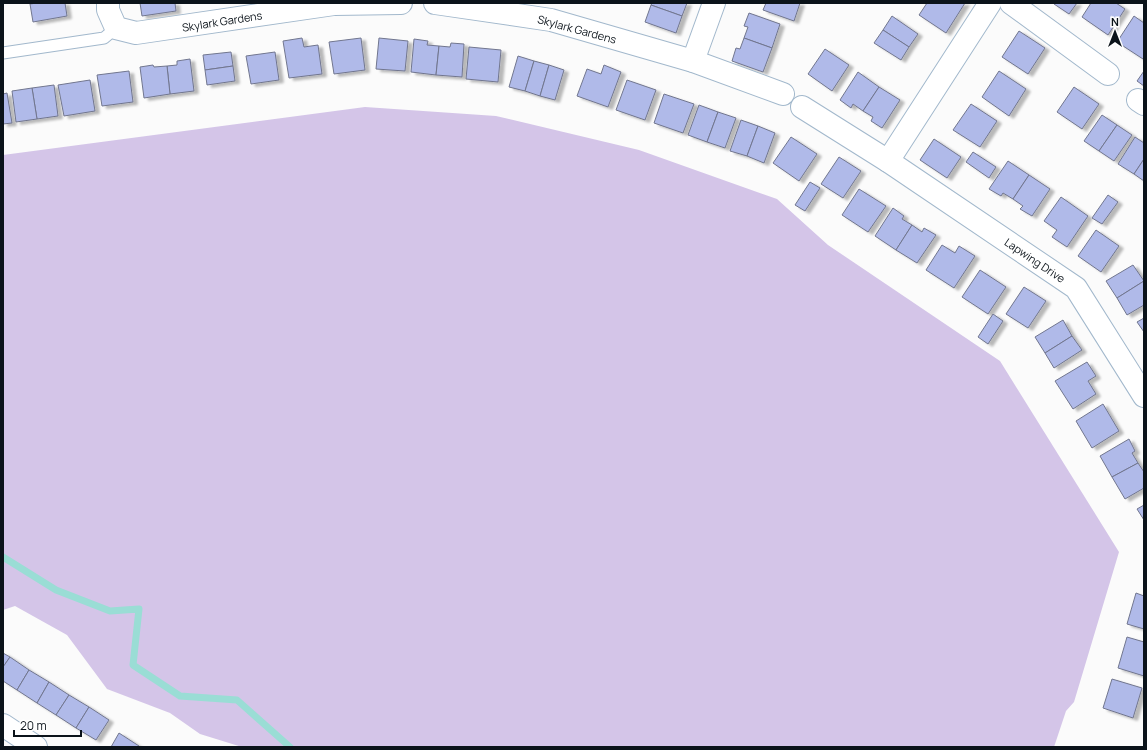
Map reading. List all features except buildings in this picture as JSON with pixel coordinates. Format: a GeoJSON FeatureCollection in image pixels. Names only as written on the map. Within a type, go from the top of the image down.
{"type":"FeatureCollection","features":[{"type":"Feature","properties":{"kind":"street"},"geometry":{"type":"LineString","coordinates":[[108,3],[108,10],[116,28]]}},
{"type":"Feature","properties":{"kind":"street","name":"Skylark Gardens"},"geometry":{"type":"LineString","coordinates":[[116,28],[136,34],[334,4],[401,3]]}},
{"type":"Feature","properties":{"kind":"street","name":"Skylark Gardens"},"geometry":{"type":"LineString","coordinates":[[435,3],[551,20],[693,61],[784,94]]}},
{"type":"Feature","properties":{"kind":"street"},"geometry":{"type":"LineString","coordinates":[[693,61],[714,3]]}},
{"type":"Feature","properties":{"kind":"street"},"geometry":{"type":"LineString","coordinates":[[888,161],[990,3]]}},
{"type":"Feature","properties":{"kind":"street"},"geometry":{"type":"LineString","coordinates":[[1011,3],[1108,74]]}},
{"type":"Feature","properties":{"kind":"street","name":"Lapwing Drive"},"geometry":{"type":"LineString","coordinates":[[802,107],[888,161],[1076,288],[1144,396]]}},
{"type":"Feature","properties":{"kind":"street"},"geometry":{"type":"LineString","coordinates":[[3,725],[36,747]]}},
{"type":"Feature","properties":{"kind":"lane"},"geometry":{"type":"LineString","coordinates":[[3,53],[104,38],[116,28]]}},
{"type":"Feature","properties":{"kind":"shaded area"},"geometry":{"type":"Polygon","coordinates":[[[365,107],[496,116],[639,150],[777,199],[828,245],[1000,361],[1119,552],[1074,702],[1066,711],[1054,747],[242,747],[200,734],[170,713],[107,689],[67,635],[15,606],[3,610],[3,155],[365,107]]]}},
{"type":"Feature","properties":{"kind":"waterway"},"geometry":{"type":"LineString","coordinates":[[3,557],[56,590],[110,611],[139,609],[133,665],[180,696],[237,700],[290,747]]}}]}
